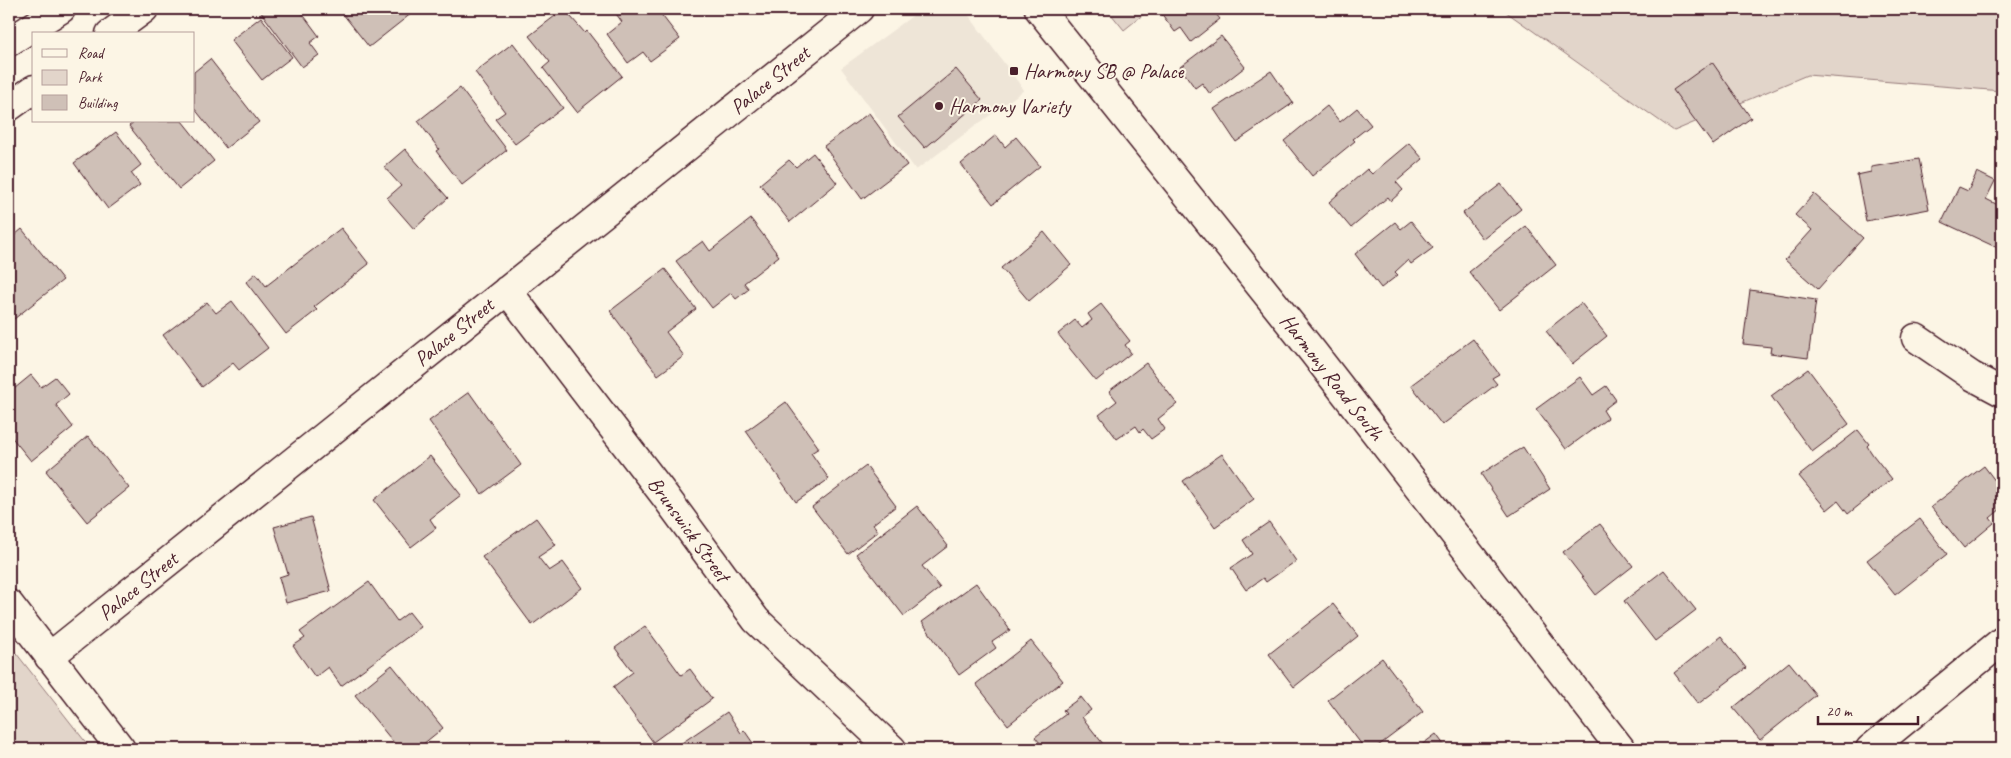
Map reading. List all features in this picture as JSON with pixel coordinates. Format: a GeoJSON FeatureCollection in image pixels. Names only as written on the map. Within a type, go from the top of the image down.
{"type":"FeatureCollection","features":[{"type":"Feature","properties":{"kind":"street"},"geometry":{"type":"LineString","coordinates":[[9,42],[61,9]]}},
{"type":"Feature","properties":{"kind":"street"},"geometry":{"type":"LineString","coordinates":[[113,32],[144,9]]}},
{"type":"Feature","properties":{"kind":"street","name":"Palace Street"},"geometry":{"type":"LineString","coordinates":[[49,657],[859,9]]}},
{"type":"Feature","properties":{"kind":"street","name":"Harmony Road South"},"geometry":{"type":"LineString","coordinates":[[1039,9],[1307,344],[1621,749]]}},
{"type":"Feature","properties":{"kind":"street"},"geometry":{"type":"LineString","coordinates":[[9,107],[32,90]]}},
{"type":"Feature","properties":{"kind":"street","name":"Brunswick Street"},"geometry":{"type":"LineString","coordinates":[[507,290],[665,496],[756,620],[892,749]]}},
{"type":"Feature","properties":{"kind":"street"},"geometry":{"type":"LineString","coordinates":[[1916,338],[1972,376],[2002,392]]}},
{"type":"Feature","properties":{"kind":"street"},"geometry":{"type":"LineString","coordinates":[[9,604],[121,749]]}},
{"type":"Feature","properties":{"kind":"street"},"geometry":{"type":"LineString","coordinates":[[1870,749],[2002,641]]}},
{"type":"Feature","properties":{"kind":"shaded area"},"geometry":{"type":"Polygon","coordinates":[[[922,9],[964,9],[1024,90],[916,170],[841,68],[922,9]]]}},
{"type":"Feature","properties":{"kind":"green space"},"geometry":{"type":"Polygon","coordinates":[[[1107,9],[1150,9],[1124,30],[1107,9]]]}},
{"type":"Feature","properties":{"kind":"green space"},"geometry":{"type":"Polygon","coordinates":[[[1502,9],[2002,9],[2002,91],[1807,75],[1674,131],[1502,9]]]}},
{"type":"Feature","properties":{"kind":"green space"},"geometry":{"type":"Polygon","coordinates":[[[9,644],[91,749],[9,749],[9,644]]]}},
{"type":"Feature","properties":{"kind":"building"},"geometry":{"type":"Polygon","coordinates":[[[264,9],[299,9],[319,36],[310,43],[319,55],[302,67],[260,11],[264,9]]]}},
{"type":"Feature","properties":{"kind":"building"},"geometry":{"type":"Polygon","coordinates":[[[339,9],[417,9],[369,47],[339,9]]]}},
{"type":"Feature","properties":{"kind":"building"},"geometry":{"type":"Polygon","coordinates":[[[564,9],[585,33],[587,31],[622,76],[577,112],[543,68],[550,62],[529,36],[564,9]]]}},
{"type":"Feature","properties":{"kind":"building"},"geometry":{"type":"Polygon","coordinates":[[[617,9],[657,9],[680,39],[650,61],[643,52],[628,63],[607,34],[622,22],[614,11],[617,9]]]}},
{"type":"Feature","properties":{"kind":"building"},"geometry":{"type":"Polygon","coordinates":[[[1158,9],[1212,9],[1220,19],[1191,42],[1181,28],[1175,32],[1158,9]]]}},
{"type":"Feature","properties":{"kind":"building"},"geometry":{"type":"Polygon","coordinates":[[[261,17],[292,57],[262,80],[231,40],[261,17]]]}},
{"type":"Feature","properties":{"kind":"building"},"geometry":{"type":"Polygon","coordinates":[[[1221,36],[1245,67],[1210,94],[1202,83],[1195,88],[1180,67],[1221,36]]]}},
{"type":"Feature","properties":{"kind":"building"},"geometry":{"type":"Polygon","coordinates":[[[513,43],[563,108],[515,144],[495,119],[505,112],[475,72],[513,43]]]}},
{"type":"Feature","properties":{"kind":"building"},"geometry":{"type":"Polygon","coordinates":[[[210,59],[259,122],[226,148],[195,109],[195,71],[210,59]]]}},
{"type":"Feature","properties":{"kind":"building"},"geometry":{"type":"Polygon","coordinates":[[[1712,62],[1751,118],[1713,145],[1673,90],[1712,62]]]}},
{"type":"Feature","properties":{"kind":"building"},"geometry":{"type":"Polygon","coordinates":[[[956,69],[982,100],[925,148],[898,117],[956,69]]]}},
{"type":"Feature","properties":{"kind":"building"},"geometry":{"type":"Polygon","coordinates":[[[1271,71],[1293,103],[1236,142],[1214,109],[1271,71]]]}},
{"type":"Feature","properties":{"kind":"building"},"geometry":{"type":"Polygon","coordinates":[[[460,88],[507,150],[462,185],[436,151],[439,149],[418,121],[460,88]]]}},
{"type":"Feature","properties":{"kind":"building"},"geometry":{"type":"Polygon","coordinates":[[[1327,106],[1340,122],[1357,108],[1371,125],[1353,139],[1355,141],[1312,176],[1284,141],[1327,106]]]}},
{"type":"Feature","properties":{"kind":"building"},"geometry":{"type":"Polygon","coordinates":[[[869,113],[907,165],[862,199],[824,146],[869,113]]]}},
{"type":"Feature","properties":{"kind":"building"},"geometry":{"type":"Polygon","coordinates":[[[134,122],[183,122],[214,161],[179,189],[129,126],[134,122]]]}},
{"type":"Feature","properties":{"kind":"building"},"geometry":{"type":"Polygon","coordinates":[[[116,132],[141,165],[131,173],[140,185],[108,209],[74,163],[116,132]]]}},
{"type":"Feature","properties":{"kind":"building"},"geometry":{"type":"Polygon","coordinates":[[[996,135],[1005,147],[1016,137],[1040,166],[993,204],[961,164],[996,135]]]}},
{"type":"Feature","properties":{"kind":"building"},"geometry":{"type":"Polygon","coordinates":[[[1409,143],[1423,159],[1396,182],[1403,190],[1391,201],[1388,197],[1351,228],[1329,202],[1367,169],[1372,174],[1409,143]]]}},
{"type":"Feature","properties":{"kind":"building"},"geometry":{"type":"Polygon","coordinates":[[[405,149],[448,198],[414,229],[387,198],[401,186],[384,167],[405,149]]]}},
{"type":"Feature","properties":{"kind":"building"},"geometry":{"type":"Polygon","coordinates":[[[813,153],[837,183],[790,222],[760,184],[789,160],[796,167],[813,153]]]}},
{"type":"Feature","properties":{"kind":"building"},"geometry":{"type":"Polygon","coordinates":[[[1919,159],[1929,209],[1866,221],[1857,175],[1871,172],[1871,167],[1919,159]]]}},
{"type":"Feature","properties":{"kind":"building"},"geometry":{"type":"Polygon","coordinates":[[[1977,172],[1995,181],[1986,199],[2002,207],[2002,250],[1942,222],[1959,187],[1968,191],[1977,172]]]}},
{"type":"Feature","properties":{"kind":"building"},"geometry":{"type":"Polygon","coordinates":[[[1501,184],[1521,209],[1483,239],[1463,213],[1501,184]]]}},
{"type":"Feature","properties":{"kind":"building"},"geometry":{"type":"Polygon","coordinates":[[[1814,194],[1863,238],[1818,289],[1785,260],[1812,230],[1795,215],[1814,194]]]}},
{"type":"Feature","properties":{"kind":"building"},"geometry":{"type":"Polygon","coordinates":[[[751,219],[779,256],[744,283],[749,289],[736,299],[731,293],[712,308],[676,261],[703,241],[710,251],[751,219]]]}},
{"type":"Feature","properties":{"kind":"building"},"geometry":{"type":"Polygon","coordinates":[[[1411,221],[1433,248],[1411,264],[1408,260],[1395,272],[1398,275],[1381,288],[1355,254],[1395,222],[1401,229],[1411,221]]]}},
{"type":"Feature","properties":{"kind":"building"},"geometry":{"type":"Polygon","coordinates":[[[1526,226],[1556,265],[1499,310],[1469,272],[1526,226]]]}},
{"type":"Feature","properties":{"kind":"building"},"geometry":{"type":"Polygon","coordinates":[[[341,228],[369,264],[314,307],[317,310],[286,334],[246,282],[256,273],[266,286],[341,228]]]}},
{"type":"Feature","properties":{"kind":"building"},"geometry":{"type":"Polygon","coordinates":[[[22,229],[63,280],[9,323],[9,240],[22,229]]]}},
{"type":"Feature","properties":{"kind":"building"},"geometry":{"type":"Polygon","coordinates":[[[1044,232],[1071,265],[1029,301],[1001,268],[1044,232]]]}},
{"type":"Feature","properties":{"kind":"building"},"geometry":{"type":"Polygon","coordinates":[[[665,269],[696,309],[666,332],[684,356],[658,375],[610,311],[665,269]]]}},
{"type":"Feature","properties":{"kind":"building"},"geometry":{"type":"Polygon","coordinates":[[[1750,290],[1816,300],[1808,358],[1770,353],[1771,347],[1743,344],[1750,290]]]}},
{"type":"Feature","properties":{"kind":"building"},"geometry":{"type":"Polygon","coordinates":[[[232,301],[268,348],[239,370],[233,363],[202,387],[163,335],[207,302],[216,313],[232,301]]]}},
{"type":"Feature","properties":{"kind":"building"},"geometry":{"type":"Polygon","coordinates":[[[1581,303],[1607,336],[1572,364],[1546,331],[1581,303]]]}},
{"type":"Feature","properties":{"kind":"building"},"geometry":{"type":"Polygon","coordinates":[[[1101,304],[1130,341],[1125,345],[1131,353],[1096,381],[1058,334],[1075,320],[1082,328],[1092,320],[1088,314],[1101,304]]]}},
{"type":"Feature","properties":{"kind":"building"},"geometry":{"type":"Polygon","coordinates":[[[1473,339],[1499,374],[1492,378],[1497,384],[1442,425],[1411,385],[1473,339]]]}},
{"type":"Feature","properties":{"kind":"building"},"geometry":{"type":"Polygon","coordinates":[[[1146,363],[1177,404],[1158,419],[1165,429],[1151,439],[1143,429],[1140,432],[1136,426],[1117,439],[1099,415],[1117,401],[1109,391],[1146,363]]]}},
{"type":"Feature","properties":{"kind":"building"},"geometry":{"type":"Polygon","coordinates":[[[1808,369],[1849,424],[1812,452],[1771,396],[1808,369]]]}},
{"type":"Feature","properties":{"kind":"building"},"geometry":{"type":"Polygon","coordinates":[[[31,375],[41,387],[55,377],[69,394],[56,405],[73,427],[31,461],[9,434],[9,393],[31,375]]]}},
{"type":"Feature","properties":{"kind":"building"},"geometry":{"type":"Polygon","coordinates":[[[1580,377],[1593,395],[1606,386],[1616,400],[1603,410],[1608,418],[1566,449],[1536,409],[1580,377]]]}},
{"type":"Feature","properties":{"kind":"building"},"geometry":{"type":"Polygon","coordinates":[[[469,392],[521,465],[482,494],[429,421],[469,392]]]}},
{"type":"Feature","properties":{"kind":"building"},"geometry":{"type":"Polygon","coordinates":[[[786,402],[819,448],[811,453],[829,479],[796,502],[746,431],[786,402]]]}},
{"type":"Feature","properties":{"kind":"building"},"geometry":{"type":"Polygon","coordinates":[[[1858,430],[1869,444],[1867,446],[1873,455],[1892,479],[1848,514],[1838,501],[1827,510],[1799,476],[1858,430]]]}},
{"type":"Feature","properties":{"kind":"building"},"geometry":{"type":"Polygon","coordinates":[[[88,436],[129,488],[87,522],[46,471],[88,436]]]}},
{"type":"Feature","properties":{"kind":"building"},"geometry":{"type":"Polygon","coordinates":[[[1523,447],[1550,489],[1509,516],[1481,474],[1523,447]]]}},
{"type":"Feature","properties":{"kind":"building"},"geometry":{"type":"Polygon","coordinates":[[[1222,454],[1254,499],[1215,527],[1183,481],[1222,454]]]}},
{"type":"Feature","properties":{"kind":"building"},"geometry":{"type":"Polygon","coordinates":[[[430,456],[461,495],[430,519],[436,528],[411,547],[374,500],[430,456]]]}},
{"type":"Feature","properties":{"kind":"building"},"geometry":{"type":"Polygon","coordinates":[[[866,466],[896,506],[873,524],[878,531],[848,554],[812,507],[866,466]]]}},
{"type":"Feature","properties":{"kind":"building"},"geometry":{"type":"Polygon","coordinates":[[[1984,466],[2002,490],[2002,508],[1990,518],[1994,523],[1964,548],[1931,507],[1984,466]]]}},
{"type":"Feature","properties":{"kind":"building"},"geometry":{"type":"Polygon","coordinates":[[[917,506],[948,546],[922,566],[940,588],[904,616],[856,554],[917,506]]]}},
{"type":"Feature","properties":{"kind":"building"},"geometry":{"type":"Polygon","coordinates":[[[311,517],[331,591],[286,603],[279,577],[288,574],[274,527],[311,517]]]}},
{"type":"Feature","properties":{"kind":"building"},"geometry":{"type":"Polygon","coordinates":[[[536,518],[556,545],[538,557],[549,571],[563,562],[582,588],[532,625],[482,557],[536,518]]]}},
{"type":"Feature","properties":{"kind":"building"},"geometry":{"type":"Polygon","coordinates":[[[1920,519],[1947,554],[1895,595],[1867,560],[1920,519]]]}},
{"type":"Feature","properties":{"kind":"building"},"geometry":{"type":"Polygon","coordinates":[[[1269,522],[1296,561],[1266,582],[1263,578],[1246,590],[1231,568],[1252,554],[1243,540],[1269,522]]]}},
{"type":"Feature","properties":{"kind":"building"},"geometry":{"type":"Polygon","coordinates":[[[1600,524],[1633,566],[1596,595],[1563,552],[1600,524]]]}},
{"type":"Feature","properties":{"kind":"building"},"geometry":{"type":"Polygon","coordinates":[[[1664,570],[1696,610],[1655,641],[1624,601],[1664,570]]]}},
{"type":"Feature","properties":{"kind":"building"},"geometry":{"type":"Polygon","coordinates":[[[369,582],[397,621],[409,612],[421,627],[341,686],[328,667],[315,677],[293,646],[305,638],[300,632],[369,582]]]}},
{"type":"Feature","properties":{"kind":"building"},"geometry":{"type":"Polygon","coordinates":[[[976,583],[1010,630],[992,642],[996,648],[959,675],[922,622],[976,583]]]}},
{"type":"Feature","properties":{"kind":"building"},"geometry":{"type":"Polygon","coordinates":[[[1333,604],[1358,636],[1294,687],[1269,654],[1333,604]]]}},
{"type":"Feature","properties":{"kind":"building"},"geometry":{"type":"Polygon","coordinates":[[[645,626],[681,675],[690,669],[712,699],[653,742],[613,687],[633,672],[615,648],[645,626]]]}},
{"type":"Feature","properties":{"kind":"building"},"geometry":{"type":"Polygon","coordinates":[[[1721,636],[1746,668],[1698,704],[1674,673],[1721,636]]]}},
{"type":"Feature","properties":{"kind":"building"},"geometry":{"type":"Polygon","coordinates":[[[1031,641],[1063,681],[1008,725],[976,684],[1031,641]]]}},
{"type":"Feature","properties":{"kind":"building"},"geometry":{"type":"Polygon","coordinates":[[[1382,658],[1423,712],[1374,749],[1365,749],[1328,700],[1382,658]]]}},
{"type":"Feature","properties":{"kind":"building"},"geometry":{"type":"Polygon","coordinates":[[[1789,662],[1816,695],[1760,740],[1733,708],[1789,662]]]}},
{"type":"Feature","properties":{"kind":"building"},"geometry":{"type":"Polygon","coordinates":[[[392,665],[443,728],[417,749],[399,749],[355,695],[392,665]]]}},
{"type":"Feature","properties":{"kind":"building"},"geometry":{"type":"Polygon","coordinates":[[[1081,697],[1091,710],[1082,717],[1107,749],[1045,749],[1035,737],[1066,714],[1063,710],[1081,697]]]}},
{"type":"Feature","properties":{"kind":"building"},"geometry":{"type":"Polygon","coordinates":[[[727,712],[741,733],[744,730],[757,749],[673,749],[727,712]]]}},
{"type":"Feature","properties":{"kind":"building"},"geometry":{"type":"Polygon","coordinates":[[[1436,734],[1447,749],[1416,749],[1436,734]]]}},
{"type":"Feature","properties":{"kind":"waterway"},"geometry":{"type":"LineString","coordinates":[[1996,9],[2002,13]]}},
{"type":"Feature","properties":{"kind":"place","name":"Harmony SB @ Palace"},"geometry":{"type":"Point","coordinates":[1014,71]}},
{"type":"Feature","properties":{"kind":"place","name":"Harmony Variety"},"geometry":{"type":"Point","coordinates":[939,106]}}]}
